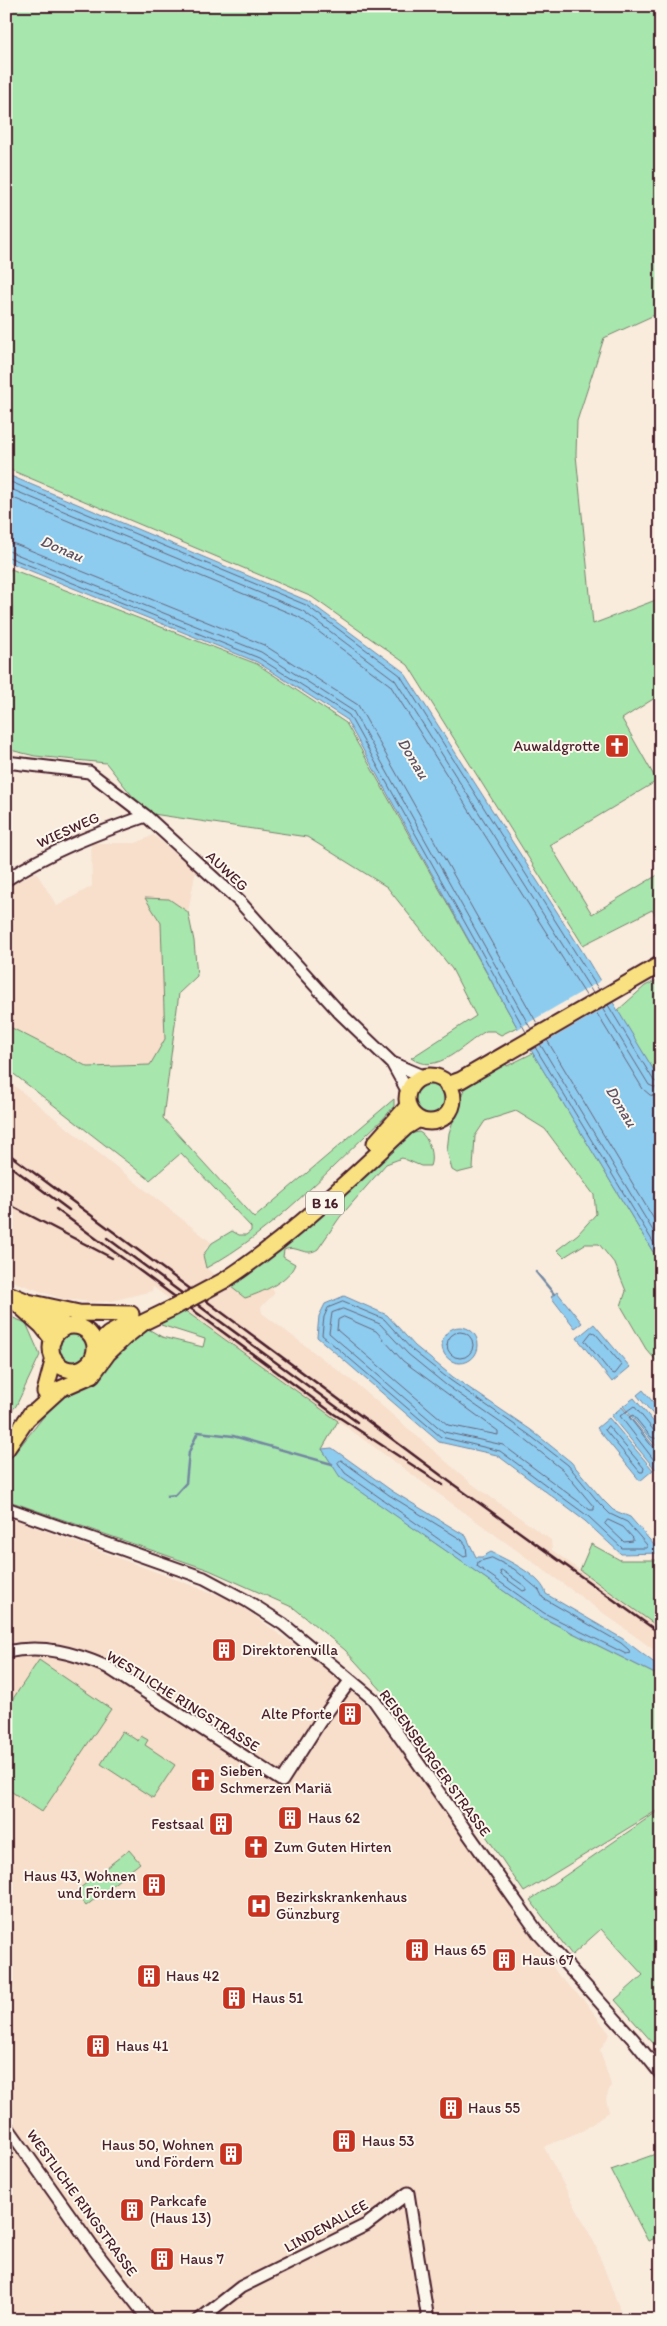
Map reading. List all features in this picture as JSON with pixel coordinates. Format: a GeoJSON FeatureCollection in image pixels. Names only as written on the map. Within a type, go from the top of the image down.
{"type":"FeatureCollection","features":[{"type":"Feature","properties":{"kind":"main road"},"geometry":{"type":"LineString","coordinates":[[447,1085],[460,1080],[661,964]]}},
{"type":"Feature","properties":{"kind":"main road"},"geometry":{"type":"LineString","coordinates":[[360,1158],[408,1099],[412,1085],[425,1077],[437,1078],[447,1085],[452,1096],[448,1113],[439,1120],[432,1122],[419,1119],[408,1099]]}},
{"type":"Feature","properties":{"kind":"main road","name":"B 16"},"geometry":{"type":"LineString","coordinates":[[67,1327],[98,1328],[170,1306],[270,1250],[316,1212],[406,1126],[419,1119]]}},
{"type":"Feature","properties":{"kind":"main road","name":"B 16"},"geometry":{"type":"LineString","coordinates":[[222,1278],[277,1235],[360,1158],[393,1139]]}},
{"type":"Feature","properties":{"kind":"main road"},"geometry":{"type":"LineString","coordinates":[[6,1294],[28,1302],[79,1313],[139,1317]]}},
{"type":"Feature","properties":{"kind":"main road"},"geometry":{"type":"LineString","coordinates":[[6,1294],[35,1318],[52,1340],[61,1330],[67,1327]]}},
{"type":"Feature","properties":{"kind":"main road"},"geometry":{"type":"LineString","coordinates":[[28,1302],[67,1327]]}},
{"type":"Feature","properties":{"kind":"main road","name":"B 16"},"geometry":{"type":"LineString","coordinates":[[6,1450],[45,1392],[71,1370],[87,1366],[92,1359],[96,1346],[109,1334],[139,1317]]}},
{"type":"Feature","properties":{"kind":"main road","name":"B 16"},"geometry":{"type":"LineString","coordinates":[[26,1420],[60,1389],[92,1374],[139,1317]]}},
{"type":"Feature","properties":{"kind":"main road"},"geometry":{"type":"LineString","coordinates":[[87,1329],[96,1346]]}},
{"type":"Feature","properties":{"kind":"main road","name":"B 16"},"geometry":{"type":"LineString","coordinates":[[45,1392],[54,1358],[51,1349],[52,1340]]}},
{"type":"Feature","properties":{"kind":"main road"},"geometry":{"type":"LineString","coordinates":[[54,1358],[64,1368],[71,1370]]}},
{"type":"Feature","properties":{"kind":"street","name":"AUWEG"},"geometry":{"type":"LineString","coordinates":[[6,762],[89,772],[146,816],[239,901],[339,1012],[392,1063],[425,1077]]}},
{"type":"Feature","properties":{"kind":"street","name":"WIESWEG"},"geometry":{"type":"LineString","coordinates":[[6,880],[29,864],[64,847],[146,816]]}},
{"type":"Feature","properties":{"kind":"street","name":"AUWEG"},"geometry":{"type":"LineString","coordinates":[[392,1063],[408,1099]]}},
{"type":"Feature","properties":{"kind":"street","name":"REISENSBURGER STRASSE"},"geometry":{"type":"LineString","coordinates":[[6,1508],[204,1578],[283,1624],[373,1699],[539,1934],[633,2039],[661,2074]]}},
{"type":"Feature","properties":{"kind":"street","name":"WESTLICHE RINGSTRASSE"},"geometry":{"type":"LineString","coordinates":[[6,1652],[49,1649],[76,1654],[107,1668],[282,1781],[350,1681]]}},
{"type":"Feature","properties":{"kind":"street","name":"WESTLICHE RINGSTRASSE"},"geometry":{"type":"LineString","coordinates":[[6,2125],[96,2252],[149,2320]]}},
{"type":"Feature","properties":{"kind":"street","name":"LINDENALLEE"},"geometry":{"type":"LineString","coordinates":[[199,2320],[241,2287],[366,2225],[408,2193],[428,2320]]}},
{"type":"Feature","properties":{"kind":"shaded area"},"geometry":{"type":"Polygon","coordinates":[[[153,835],[196,870],[188,912],[169,899],[146,898],[161,923],[165,1039],[150,1065],[88,1067],[6,1025],[6,888],[36,872],[57,906],[92,886],[91,843],[136,843],[153,835]]]}},
{"type":"Feature","properties":{"kind":"shaded area"},"geometry":{"type":"Polygon","coordinates":[[[6,1079],[212,1243],[205,1249],[204,1264],[206,1268],[245,1298],[270,1286],[275,1293],[261,1307],[262,1313],[359,1386],[471,1483],[551,1540],[552,1550],[661,1629],[661,1655],[153,1287],[152,1291],[112,1301],[91,1302],[62,1299],[6,1279],[6,1079]]]}},
{"type":"Feature","properties":{"kind":"shaded area","name":"Bezirkskrankenhaus Günzburg"},"geometry":{"type":"Polygon","coordinates":[[[6,1516],[234,1601],[328,1670],[362,1700],[465,1835],[559,1976],[584,2000],[610,2034],[600,2050],[611,2085],[606,2099],[609,2112],[584,2130],[544,2147],[595,2244],[624,2320],[6,2320],[6,1516]]]}},
{"type":"Feature","properties":{"kind":"green space"},"geometry":{"type":"Polygon","coordinates":[[[6,6],[661,6],[661,312],[604,338],[577,421],[576,455],[593,624],[661,598],[661,694],[622,719],[657,781],[550,845],[592,914],[661,873],[661,922],[652,910],[583,945],[408,665],[312,597],[6,468],[6,6]]]}},
{"type":"Feature","properties":{"kind":"green space"},"geometry":{"type":"Polygon","coordinates":[[[11,569],[257,664],[346,723],[517,1027],[501,1035],[494,1031],[486,1031],[450,1056],[430,1064],[421,1063],[411,1058],[476,1016],[452,969],[387,887],[307,837],[146,813],[106,763],[35,756],[6,749],[6,576],[11,569]]]}},
{"type":"Feature","properties":{"kind":"green space"},"geometry":{"type":"Polygon","coordinates":[[[145,898],[169,899],[188,912],[194,941],[197,976],[179,993],[163,1118],[254,1218],[394,1099],[394,1106],[383,1119],[299,1199],[254,1237],[206,1268],[203,1255],[212,1243],[232,1231],[239,1235],[246,1235],[251,1231],[251,1227],[181,1153],[150,1180],[6,1068],[6,1025],[88,1067],[150,1065],[165,1039],[161,923],[145,898]]]}},
{"type":"Feature","properties":{"kind":"green space"},"geometry":{"type":"Polygon","coordinates":[[[661,978],[661,1082],[617,1011],[645,986],[661,978]]]}},
{"type":"Feature","properties":{"kind":"green space"},"geometry":{"type":"Polygon","coordinates":[[[533,1053],[661,1265],[661,1366],[646,1349],[621,1306],[626,1291],[615,1264],[599,1244],[585,1244],[564,1257],[557,1250],[578,1234],[596,1214],[594,1195],[545,1129],[516,1111],[485,1121],[475,1136],[473,1169],[457,1173],[452,1170],[447,1151],[449,1133],[464,1089],[505,1062],[507,1066],[533,1053]]]}},
{"type":"Feature","properties":{"kind":"green space"},"geometry":{"type":"Polygon","coordinates":[[[430,1084],[441,1088],[445,1099],[441,1110],[430,1114],[419,1110],[415,1099],[419,1088],[430,1084]]]}},
{"type":"Feature","properties":{"kind":"green space"},"geometry":{"type":"Polygon","coordinates":[[[419,1132],[426,1138],[430,1147],[430,1166],[421,1166],[402,1158],[386,1164],[340,1217],[318,1249],[309,1252],[293,1249],[284,1250],[283,1257],[295,1264],[281,1281],[266,1290],[245,1298],[231,1287],[247,1276],[409,1134],[419,1132]]]}},
{"type":"Feature","properties":{"kind":"green space"},"geometry":{"type":"Polygon","coordinates":[[[184,1310],[338,1421],[322,1449],[341,1477],[541,1617],[661,1677],[661,1808],[524,1892],[405,1716],[345,1650],[294,1608],[209,1570],[6,1500],[6,1464],[52,1406],[62,1395],[100,1377],[122,1347],[142,1330],[150,1330],[162,1337],[203,1347],[205,1339],[161,1325],[161,1321],[184,1310]]]}},
{"type":"Feature","properties":{"kind":"green space"},"geometry":{"type":"Polygon","coordinates":[[[6,1315],[26,1323],[40,1355],[16,1406],[6,1417],[6,1315]]]}},
{"type":"Feature","properties":{"kind":"green space"},"geometry":{"type":"Polygon","coordinates":[[[74,1332],[80,1333],[85,1337],[89,1342],[89,1354],[85,1359],[80,1363],[74,1364],[68,1363],[63,1359],[59,1354],[58,1348],[59,1342],[63,1337],[68,1333],[74,1332]]]}},
{"type":"Feature","properties":{"kind":"green space"},"geometry":{"type":"Polygon","coordinates":[[[591,1544],[620,1560],[661,1560],[661,1629],[580,1570],[591,1544]]]}},
{"type":"Feature","properties":{"kind":"green space"},"geometry":{"type":"Polygon","coordinates":[[[39,1660],[111,1709],[42,1812],[6,1788],[6,1709],[39,1660]]]}},
{"type":"Feature","properties":{"kind":"green space"},"geometry":{"type":"Polygon","coordinates":[[[122,1731],[138,1741],[141,1736],[148,1740],[145,1745],[175,1765],[153,1798],[101,1764],[122,1731]]]}},
{"type":"Feature","properties":{"kind":"green space"},"geometry":{"type":"Polygon","coordinates":[[[661,1809],[661,2052],[615,2000],[643,1975],[601,1929],[572,1955],[530,1900],[661,1809]]]}},
{"type":"Feature","properties":{"kind":"green space"},"geometry":{"type":"Polygon","coordinates":[[[129,1850],[140,1863],[86,1906],[75,1892],[129,1850]]]}},
{"type":"Feature","properties":{"kind":"green space"},"geometry":{"type":"Polygon","coordinates":[[[661,2152],[661,2236],[648,2241],[611,2170],[661,2152]]]}},
{"type":"Feature","properties":{"kind":"water","name":"Donau"},"geometry":{"type":"Polygon","coordinates":[[[6,474],[308,601],[404,672],[582,951],[661,1082],[661,1265],[517,1027],[346,719],[257,662],[6,561],[6,474]]]}},
{"type":"Feature","properties":{"kind":"water"},"geometry":{"type":"Polygon","coordinates":[[[557,1292],[582,1323],[575,1328],[551,1297],[557,1292]]]}},
{"type":"Feature","properties":{"kind":"water"},"geometry":{"type":"Polygon","coordinates":[[[344,1296],[387,1315],[415,1346],[453,1377],[531,1430],[571,1462],[603,1500],[613,1510],[630,1517],[661,1553],[621,1554],[585,1521],[497,1455],[439,1442],[317,1337],[319,1316],[325,1304],[344,1296]]]}},
{"type":"Feature","properties":{"kind":"water"},"geometry":{"type":"Polygon","coordinates":[[[594,1324],[630,1367],[612,1382],[577,1338],[594,1324]]]}},
{"type":"Feature","properties":{"kind":"water"},"geometry":{"type":"Polygon","coordinates":[[[460,1327],[467,1328],[473,1332],[477,1338],[477,1352],[473,1358],[467,1362],[460,1363],[453,1362],[447,1358],[443,1352],[442,1345],[443,1338],[447,1332],[453,1328],[460,1327]]]}},
{"type":"Feature","properties":{"kind":"water"},"geometry":{"type":"Polygon","coordinates":[[[643,1390],[661,1412],[661,1424],[637,1395],[643,1390]]]}},
{"type":"Feature","properties":{"kind":"water"},"geometry":{"type":"Polygon","coordinates":[[[634,1398],[661,1431],[661,1452],[623,1406],[634,1398]]]}},
{"type":"Feature","properties":{"kind":"water"},"geometry":{"type":"Polygon","coordinates":[[[622,1407],[661,1455],[661,1464],[655,1469],[611,1416],[622,1407]]]}},
{"type":"Feature","properties":{"kind":"water"},"geometry":{"type":"Polygon","coordinates":[[[609,1418],[653,1470],[640,1481],[597,1428],[609,1418]]]}},
{"type":"Feature","properties":{"kind":"water"},"geometry":{"type":"Polygon","coordinates":[[[332,1448],[392,1491],[466,1536],[476,1557],[482,1557],[491,1552],[523,1569],[538,1581],[546,1594],[623,1639],[661,1668],[661,1677],[541,1617],[340,1477],[322,1449],[332,1448]]]}},
{"type":"Feature","properties":{"kind":"pier"},"geometry":{"type":"Polygon","coordinates":[[[602,980],[615,1002],[529,1052],[516,1030],[602,980]]]}},
{"type":"Feature","properties":{"kind":"waterway"},"geometry":{"type":"LineString","coordinates":[[536,1272],[554,1294]]}},
{"type":"Feature","properties":{"kind":"waterway"},"geometry":{"type":"LineString","coordinates":[[167,1496],[175,1495],[186,1483],[189,1452],[198,1432],[233,1436],[332,1464]]}},
{"type":"Feature","properties":{"kind":"railway"},"geometry":{"type":"LineString","coordinates":[[6,1152],[450,1482],[661,1634]]}},
{"type":"Feature","properties":{"kind":"railway"},"geometry":{"type":"LineString","coordinates":[[6,1163],[69,1210]]}},
{"type":"Feature","properties":{"kind":"railway"},"geometry":{"type":"LineString","coordinates":[[6,1203],[112,1258]]}},
{"type":"Feature","properties":{"kind":"railway"},"geometry":{"type":"LineString","coordinates":[[56,1209],[334,1414],[443,1485]]}},
{"type":"Feature","properties":{"kind":"railway"},"geometry":{"type":"LineString","coordinates":[[107,1238],[357,1422]]}},
{"type":"Feature","properties":{"kind":"place","name":"Auwaldgrotte"},"geometry":{"type":"Point","coordinates":[617,746]}},
{"type":"Feature","properties":{"kind":"place","name":"Direktorenvilla"},"geometry":{"type":"Point","coordinates":[224,1650]}},
{"type":"Feature","properties":{"kind":"place","name":"Alte Pforte"},"geometry":{"type":"Point","coordinates":[350,1714]}},
{"type":"Feature","properties":{"kind":"place","name":"Sieben Schmerzen Mariä"},"geometry":{"type":"Point","coordinates":[203,1780]}},
{"type":"Feature","properties":{"kind":"place","name":"Haus 62"},"geometry":{"type":"Point","coordinates":[290,1818]}},
{"type":"Feature","properties":{"kind":"place","name":"Festsaal"},"geometry":{"type":"Point","coordinates":[221,1824]}},
{"type":"Feature","properties":{"kind":"place","name":"Zum Guten Hirten"},"geometry":{"type":"Point","coordinates":[256,1847]}},
{"type":"Feature","properties":{"kind":"place","name":"Haus 43, Wohnen und Fördern"},"geometry":{"type":"Point","coordinates":[154,1885]}},
{"type":"Feature","properties":{"kind":"place","name":"Bezirkskrankenhaus Günzburg"},"geometry":{"type":"Point","coordinates":[259,1906]}},
{"type":"Feature","properties":{"kind":"place","name":"Haus 65"},"geometry":{"type":"Point","coordinates":[417,1950]}},
{"type":"Feature","properties":{"kind":"place","name":"Haus 67"},"geometry":{"type":"Point","coordinates":[504,1960]}},
{"type":"Feature","properties":{"kind":"place","name":"Haus 42"},"geometry":{"type":"Point","coordinates":[149,1976]}},
{"type":"Feature","properties":{"kind":"place","name":"Haus 51"},"geometry":{"type":"Point","coordinates":[234,1998]}},
{"type":"Feature","properties":{"kind":"place","name":"Haus 41"},"geometry":{"type":"Point","coordinates":[98,2046]}},
{"type":"Feature","properties":{"kind":"place","name":"Haus 55"},"geometry":{"type":"Point","coordinates":[451,2108]}},
{"type":"Feature","properties":{"kind":"place","name":"Haus 53"},"geometry":{"type":"Point","coordinates":[344,2141]}},
{"type":"Feature","properties":{"kind":"place","name":"Haus 50, Wohnen und Fördern"},"geometry":{"type":"Point","coordinates":[231,2154]}},
{"type":"Feature","properties":{"kind":"place","name":"Parkcafe (Haus 13)"},"geometry":{"type":"Point","coordinates":[132,2210]}},
{"type":"Feature","properties":{"kind":"place","name":"Haus 7"},"geometry":{"type":"Point","coordinates":[162,2259]}}]}
